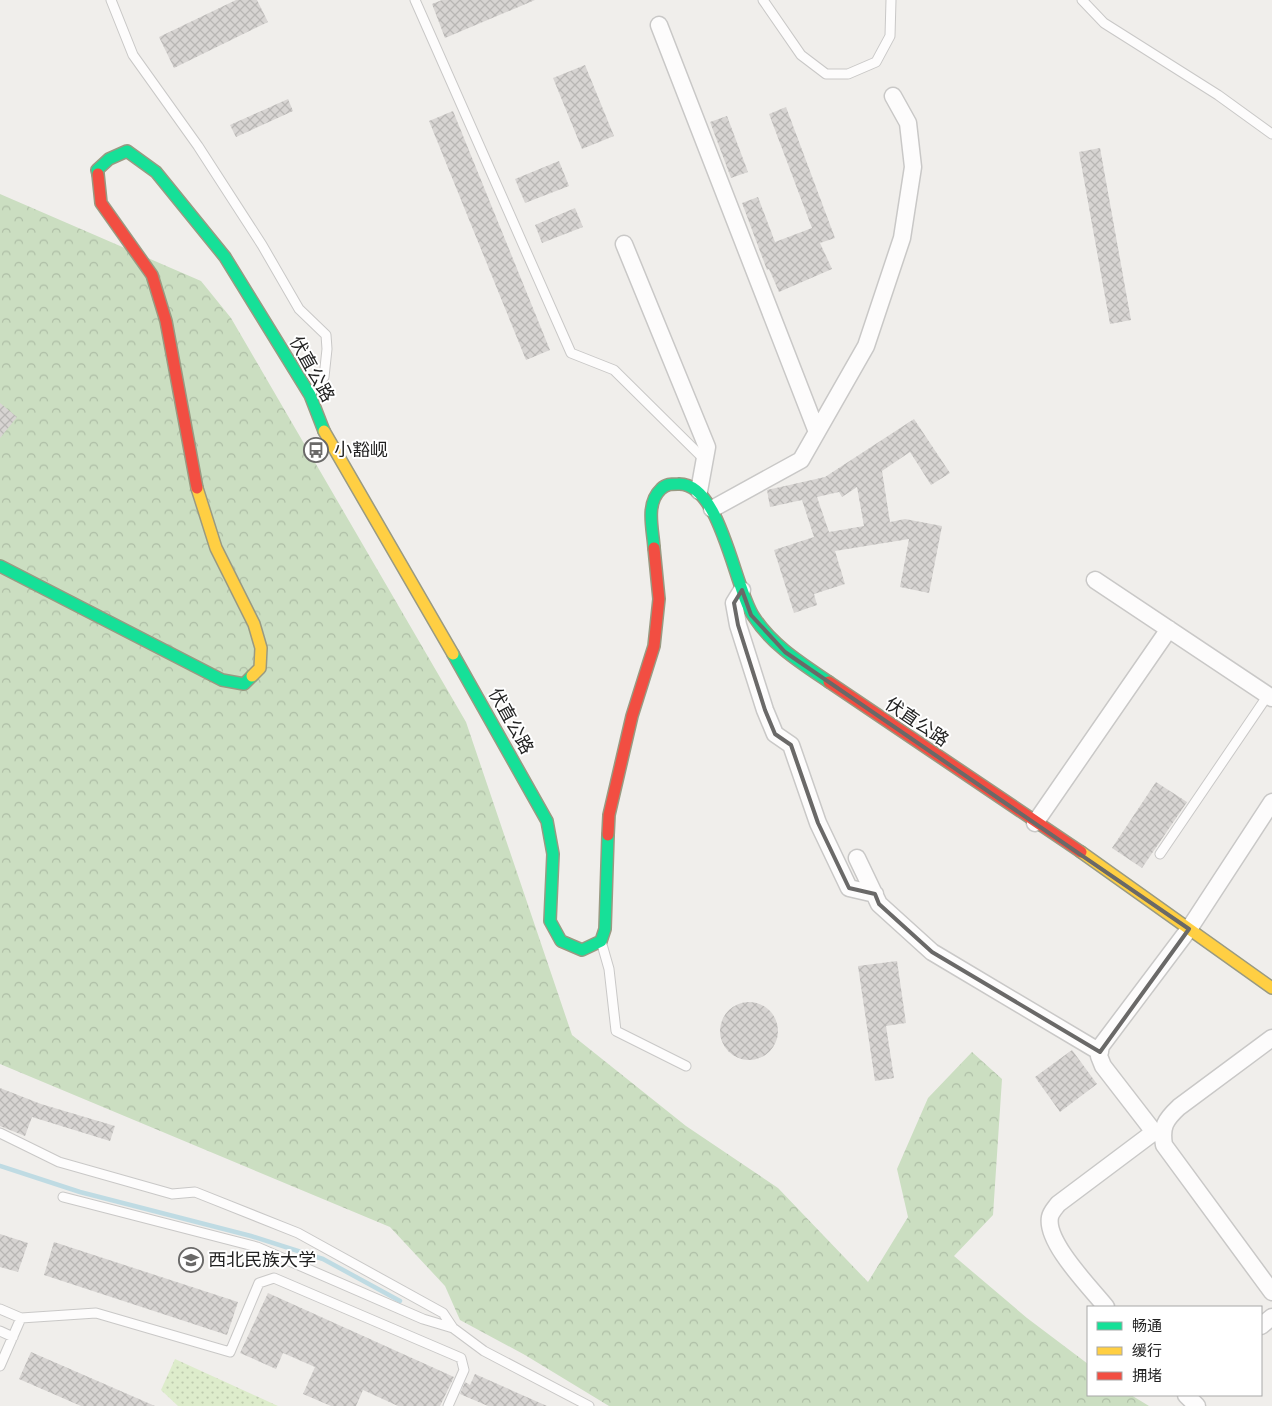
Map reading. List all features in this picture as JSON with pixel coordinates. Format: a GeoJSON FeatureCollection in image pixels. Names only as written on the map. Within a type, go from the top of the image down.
{"type":"FeatureCollection","features":[{"type":"Feature","properties":{"kind":"main road","name":"伏直公路"},"geometry":{"type":"LineString","coordinates":[[0,566],[222,680],[244,684],[260,668],[261,648],[254,624],[216,548],[198,491],[166,321],[152,275],[101,203],[98,170],[109,159],[127,151],[156,172],[225,258],[310,395],[327,438],[415,586],[547,821],[554,854],[550,921],[561,941],[582,950],[601,941]]}},
{"type":"Feature","properties":{"kind":"main road"},"geometry":{"type":"LineString","coordinates":[[601,941],[605,929],[609,814],[632,716],[654,646],[659,599],[651,508],[658,491],[674,483],[683,482],[699,491]]}},
{"type":"Feature","properties":{"kind":"main road","name":"伏直公路"},"geometry":{"type":"LineString","coordinates":[[699,491],[712,509],[751,615],[785,652],[1188,928],[1272,988]]}},
{"type":"Feature","properties":{"kind":"street"},"geometry":{"type":"LineString","coordinates":[[659,25],[817,432]]}},
{"type":"Feature","properties":{"kind":"street"},"geometry":{"type":"LineString","coordinates":[[712,509],[801,460],[866,346],[902,238],[913,167],[908,123],[893,96]]}},
{"type":"Feature","properties":{"kind":"street"},"geometry":{"type":"LineString","coordinates":[[624,244],[708,447],[699,491]]}},
{"type":"Feature","properties":{"kind":"street"},"geometry":{"type":"LineString","coordinates":[[1095,580],[1270,696]]}},
{"type":"Feature","properties":{"kind":"street"},"geometry":{"type":"LineString","coordinates":[[742,590],[734,603],[738,625],[765,710],[775,734],[791,745],[818,823],[849,888],[875,894]]}},
{"type":"Feature","properties":{"kind":"street"},"geometry":{"type":"LineString","coordinates":[[1035,823],[1169,630]]}},
{"type":"Feature","properties":{"kind":"street"},"geometry":{"type":"LineString","coordinates":[[1272,802],[1188,928],[1101,1046],[1099,1056],[1103,1066],[1158,1132],[1164,1146],[1272,1292]]}},
{"type":"Feature","properties":{"kind":"street"},"geometry":{"type":"LineString","coordinates":[[857,858],[879,904],[932,952],[1100,1052]]}},
{"type":"Feature","properties":{"kind":"street"},"geometry":{"type":"LineString","coordinates":[[1105,1306],[1055,1243],[1050,1229],[1050,1216],[1058,1204],[1158,1132],[1165,1120],[1179,1107],[1272,1038]]}},
{"type":"Feature","properties":{"kind":"street"},"geometry":{"type":"LineString","coordinates":[[1262,1325],[1272,1317]]}},
{"type":"Feature","properties":{"kind":"street"},"geometry":{"type":"LineString","coordinates":[[1187,1396],[1197,1406]]}},
{"type":"Feature","properties":{"kind":"lane"},"geometry":{"type":"LineString","coordinates":[[111,0],[133,55],[246,220],[299,309],[326,336],[327,349],[324,377],[310,395]]}},
{"type":"Feature","properties":{"kind":"lane"},"geometry":{"type":"LineString","coordinates":[[415,0],[571,353],[614,370],[705,460]]}},
{"type":"Feature","properties":{"kind":"lane"},"geometry":{"type":"LineString","coordinates":[[763,0],[801,55],[826,74],[848,74],[876,62],[890,36],[891,0]]}},
{"type":"Feature","properties":{"kind":"lane"},"geometry":{"type":"LineString","coordinates":[[1082,0],[1104,23],[1218,95],[1272,134]]}},
{"type":"Feature","properties":{"kind":"lane"},"geometry":{"type":"LineString","coordinates":[[1160,854],[1270,696]]}},
{"type":"Feature","properties":{"kind":"lane"},"geometry":{"type":"LineString","coordinates":[[601,941],[609,969],[616,1031],[686,1066]]}},
{"type":"Feature","properties":{"kind":"lane"},"geometry":{"type":"LineString","coordinates":[[0,1133],[59,1162],[172,1194],[195,1192],[298,1232],[443,1313],[453,1328],[484,1351],[589,1406]]}},
{"type":"Feature","properties":{"kind":"lane"},"geometry":{"type":"LineString","coordinates":[[63,1197],[257,1247],[423,1319],[453,1328]]}},
{"type":"Feature","properties":{"kind":"lane"},"geometry":{"type":"LineString","coordinates":[[0,1309],[20,1318],[96,1313],[230,1352],[259,1283],[274,1278],[461,1358],[464,1370],[448,1406]]}},
{"type":"Feature","properties":{"kind":"lane"},"geometry":{"type":"LineString","coordinates":[[0,1366],[20,1318]]}},
{"type":"Feature","properties":{"kind":"lane"},"geometry":{"type":"LineString","coordinates":[[0,1332],[13,1337]]}},
{"type":"Feature","properties":{"kind":"highlighted area"},"geometry":{"type":"Polygon","coordinates":[[[742,590],[751,615],[785,652],[1189,929],[1100,1052],[932,952],[879,904],[875,894],[849,888],[818,823],[791,745],[775,734],[765,710],[738,625],[734,603],[742,590]]]}},
{"type":"Feature","properties":{"kind":"green space"},"geometry":{"type":"Polygon","coordinates":[[[0,194],[201,281],[231,318],[466,722],[572,1035],[686,1126],[778,1188],[868,1282],[908,1217],[897,1169],[928,1098],[972,1052],[1002,1079],[993,1215],[954,1256],[1027,1318],[1087,1363],[1087,1396],[1133,1396],[1149,1406],[609,1406],[525,1355],[460,1320],[445,1286],[390,1227],[0,1064],[0,194]]]}},
{"type":"Feature","properties":{"kind":"green space"},"geometry":{"type":"Polygon","coordinates":[[[175,1359],[278,1406],[178,1406],[161,1390],[175,1359]]]}},
{"type":"Feature","properties":{"kind":"building"},"geometry":{"type":"Polygon","coordinates":[[[236,0],[257,0],[268,22],[174,68],[159,37],[236,0]]]}},
{"type":"Feature","properties":{"kind":"building"},"geometry":{"type":"Polygon","coordinates":[[[442,0],[535,0],[445,38],[432,4],[442,0]]]}},
{"type":"Feature","properties":{"kind":"building"},"geometry":{"type":"Polygon","coordinates":[[[585,65],[614,136],[582,149],[553,78],[585,65]]]}},
{"type":"Feature","properties":{"kind":"building"},"geometry":{"type":"Polygon","coordinates":[[[288,99],[293,111],[236,137],[230,125],[288,99]]]}},
{"type":"Feature","properties":{"kind":"building"},"geometry":{"type":"Polygon","coordinates":[[[786,107],[835,238],[820,243],[832,269],[779,292],[769,269],[767,270],[742,203],[758,197],[775,242],[812,228],[769,114],[786,107]]]}},
{"type":"Feature","properties":{"kind":"building"},"geometry":{"type":"Polygon","coordinates":[[[453,111],[550,350],[526,360],[429,121],[453,111]]]}},
{"type":"Feature","properties":{"kind":"building"},"geometry":{"type":"Polygon","coordinates":[[[727,116],[748,172],[731,178],[710,122],[727,116]]]}},
{"type":"Feature","properties":{"kind":"building"},"geometry":{"type":"Polygon","coordinates":[[[1100,148],[1131,320],[1110,324],[1079,152],[1100,148]]]}},
{"type":"Feature","properties":{"kind":"building"},"geometry":{"type":"Polygon","coordinates":[[[559,161],[569,186],[525,203],[515,179],[559,161]]]}},
{"type":"Feature","properties":{"kind":"building"},"geometry":{"type":"Polygon","coordinates":[[[575,208],[583,227],[542,243],[535,225],[575,208]]]}},
{"type":"Feature","properties":{"kind":"building"},"geometry":{"type":"Polygon","coordinates":[[[0,403],[17,417],[0,438],[0,403]]]}},
{"type":"Feature","properties":{"kind":"building"},"geometry":{"type":"Polygon","coordinates":[[[914,419],[950,473],[931,485],[910,452],[882,471],[890,522],[905,519],[942,526],[929,593],[900,587],[909,539],[835,551],[845,584],[814,594],[817,605],[794,613],[774,550],[814,537],[802,500],[770,507],[767,490],[825,477],[914,419]],[[857,487],[842,497],[839,492],[817,497],[829,532],[864,526],[857,487]]]}},
{"type":"Feature","properties":{"kind":"building"},"geometry":{"type":"Polygon","coordinates":[[[1156,782],[1187,802],[1142,868],[1112,848],[1156,782]]]}},
{"type":"Feature","properties":{"kind":"building"},"geometry":{"type":"Polygon","coordinates":[[[897,961],[906,1023],[886,1026],[894,1078],[875,1081],[858,966],[897,961]]]}},
{"type":"Feature","properties":{"kind":"building"},"geometry":{"type":"Polygon","coordinates":[[[749,1002],[760,1004],[773,1015],[778,1031],[776,1042],[765,1055],[749,1060],[738,1058],[725,1047],[720,1031],[722,1020],[733,1007],[749,1002]]]}},
{"type":"Feature","properties":{"kind":"building"},"geometry":{"type":"Polygon","coordinates":[[[1072,1050],[1097,1084],[1060,1112],[1035,1077],[1072,1050]]]}},
{"type":"Feature","properties":{"kind":"building"},"geometry":{"type":"Polygon","coordinates":[[[0,1088],[41,1104],[115,1126],[110,1141],[32,1117],[25,1136],[0,1126],[0,1088]]]}},
{"type":"Feature","properties":{"kind":"building"},"geometry":{"type":"Polygon","coordinates":[[[0,1234],[28,1243],[18,1272],[0,1267],[0,1234]]]}},
{"type":"Feature","properties":{"kind":"building"},"geometry":{"type":"Polygon","coordinates":[[[54,1242],[238,1302],[227,1335],[44,1275],[54,1242]]]}},
{"type":"Feature","properties":{"kind":"building"},"geometry":{"type":"Polygon","coordinates":[[[268,1293],[454,1377],[440,1406],[398,1406],[363,1390],[356,1406],[331,1406],[303,1394],[315,1367],[283,1353],[276,1369],[240,1353],[268,1293]]]}},
{"type":"Feature","properties":{"kind":"building"},"geometry":{"type":"Polygon","coordinates":[[[31,1352],[155,1406],[81,1406],[19,1379],[31,1352]]]}},
{"type":"Feature","properties":{"kind":"building"},"geometry":{"type":"Polygon","coordinates":[[[475,1374],[547,1406],[488,1406],[460,1394],[465,1382],[470,1385],[475,1374]]]}},
{"type":"Feature","properties":{"kind":"waterway"},"geometry":{"type":"LineString","coordinates":[[0,1166],[80,1192],[251,1236],[323,1259],[400,1301]]}},
{"type":"Feature","properties":{"kind":"traffic: fast"},"geometry":{"type":"LineString","coordinates":[[98,174],[97,170],[109,159],[127,151],[156,172],[225,257],[310,395],[324,431]]}},
{"type":"Feature","properties":{"kind":"traffic: fast"},"geometry":{"type":"LineString","coordinates":[[654,548],[651,509],[656,495],[663,487],[669,485],[678,484],[693,488],[705,500],[716,518],[747,603],[761,627],[778,645],[829,682]]}},
{"type":"Feature","properties":{"kind":"traffic: fast"},"geometry":{"type":"LineString","coordinates":[[0,566],[222,680],[244,684],[252,676]]}},
{"type":"Feature","properties":{"kind":"traffic: fast"},"geometry":{"type":"LineString","coordinates":[[453,654],[547,821],[553,854],[550,921],[561,941],[582,950],[601,941],[605,929],[608,835]]}},
{"type":"Feature","properties":{"kind":"traffic: slow"},"geometry":{"type":"LineString","coordinates":[[324,431],[453,654]]}},
{"type":"Feature","properties":{"kind":"traffic: slow"},"geometry":{"type":"LineString","coordinates":[[197,488],[216,548],[254,624],[261,648],[260,668],[252,676]]}},
{"type":"Feature","properties":{"kind":"traffic: slow"},"geometry":{"type":"LineString","coordinates":[[1081,852],[1272,988]]}},
{"type":"Feature","properties":{"kind":"traffic: jam"},"geometry":{"type":"LineString","coordinates":[[98,174],[101,203],[152,275],[166,321],[197,488]]}},
{"type":"Feature","properties":{"kind":"traffic: jam"},"geometry":{"type":"LineString","coordinates":[[608,835],[609,815],[632,716],[654,646],[659,599],[654,548]]}},
{"type":"Feature","properties":{"kind":"traffic: jam"},"geometry":{"type":"LineString","coordinates":[[829,682],[1081,852]]}},
{"type":"Feature","properties":{"kind":"place","name":"小豁岘"},"geometry":{"type":"Point","coordinates":[316,450]}},
{"type":"Feature","properties":{"kind":"place","name":"西北民族大学"},"geometry":{"type":"Point","coordinates":[191,1260]}}]}
